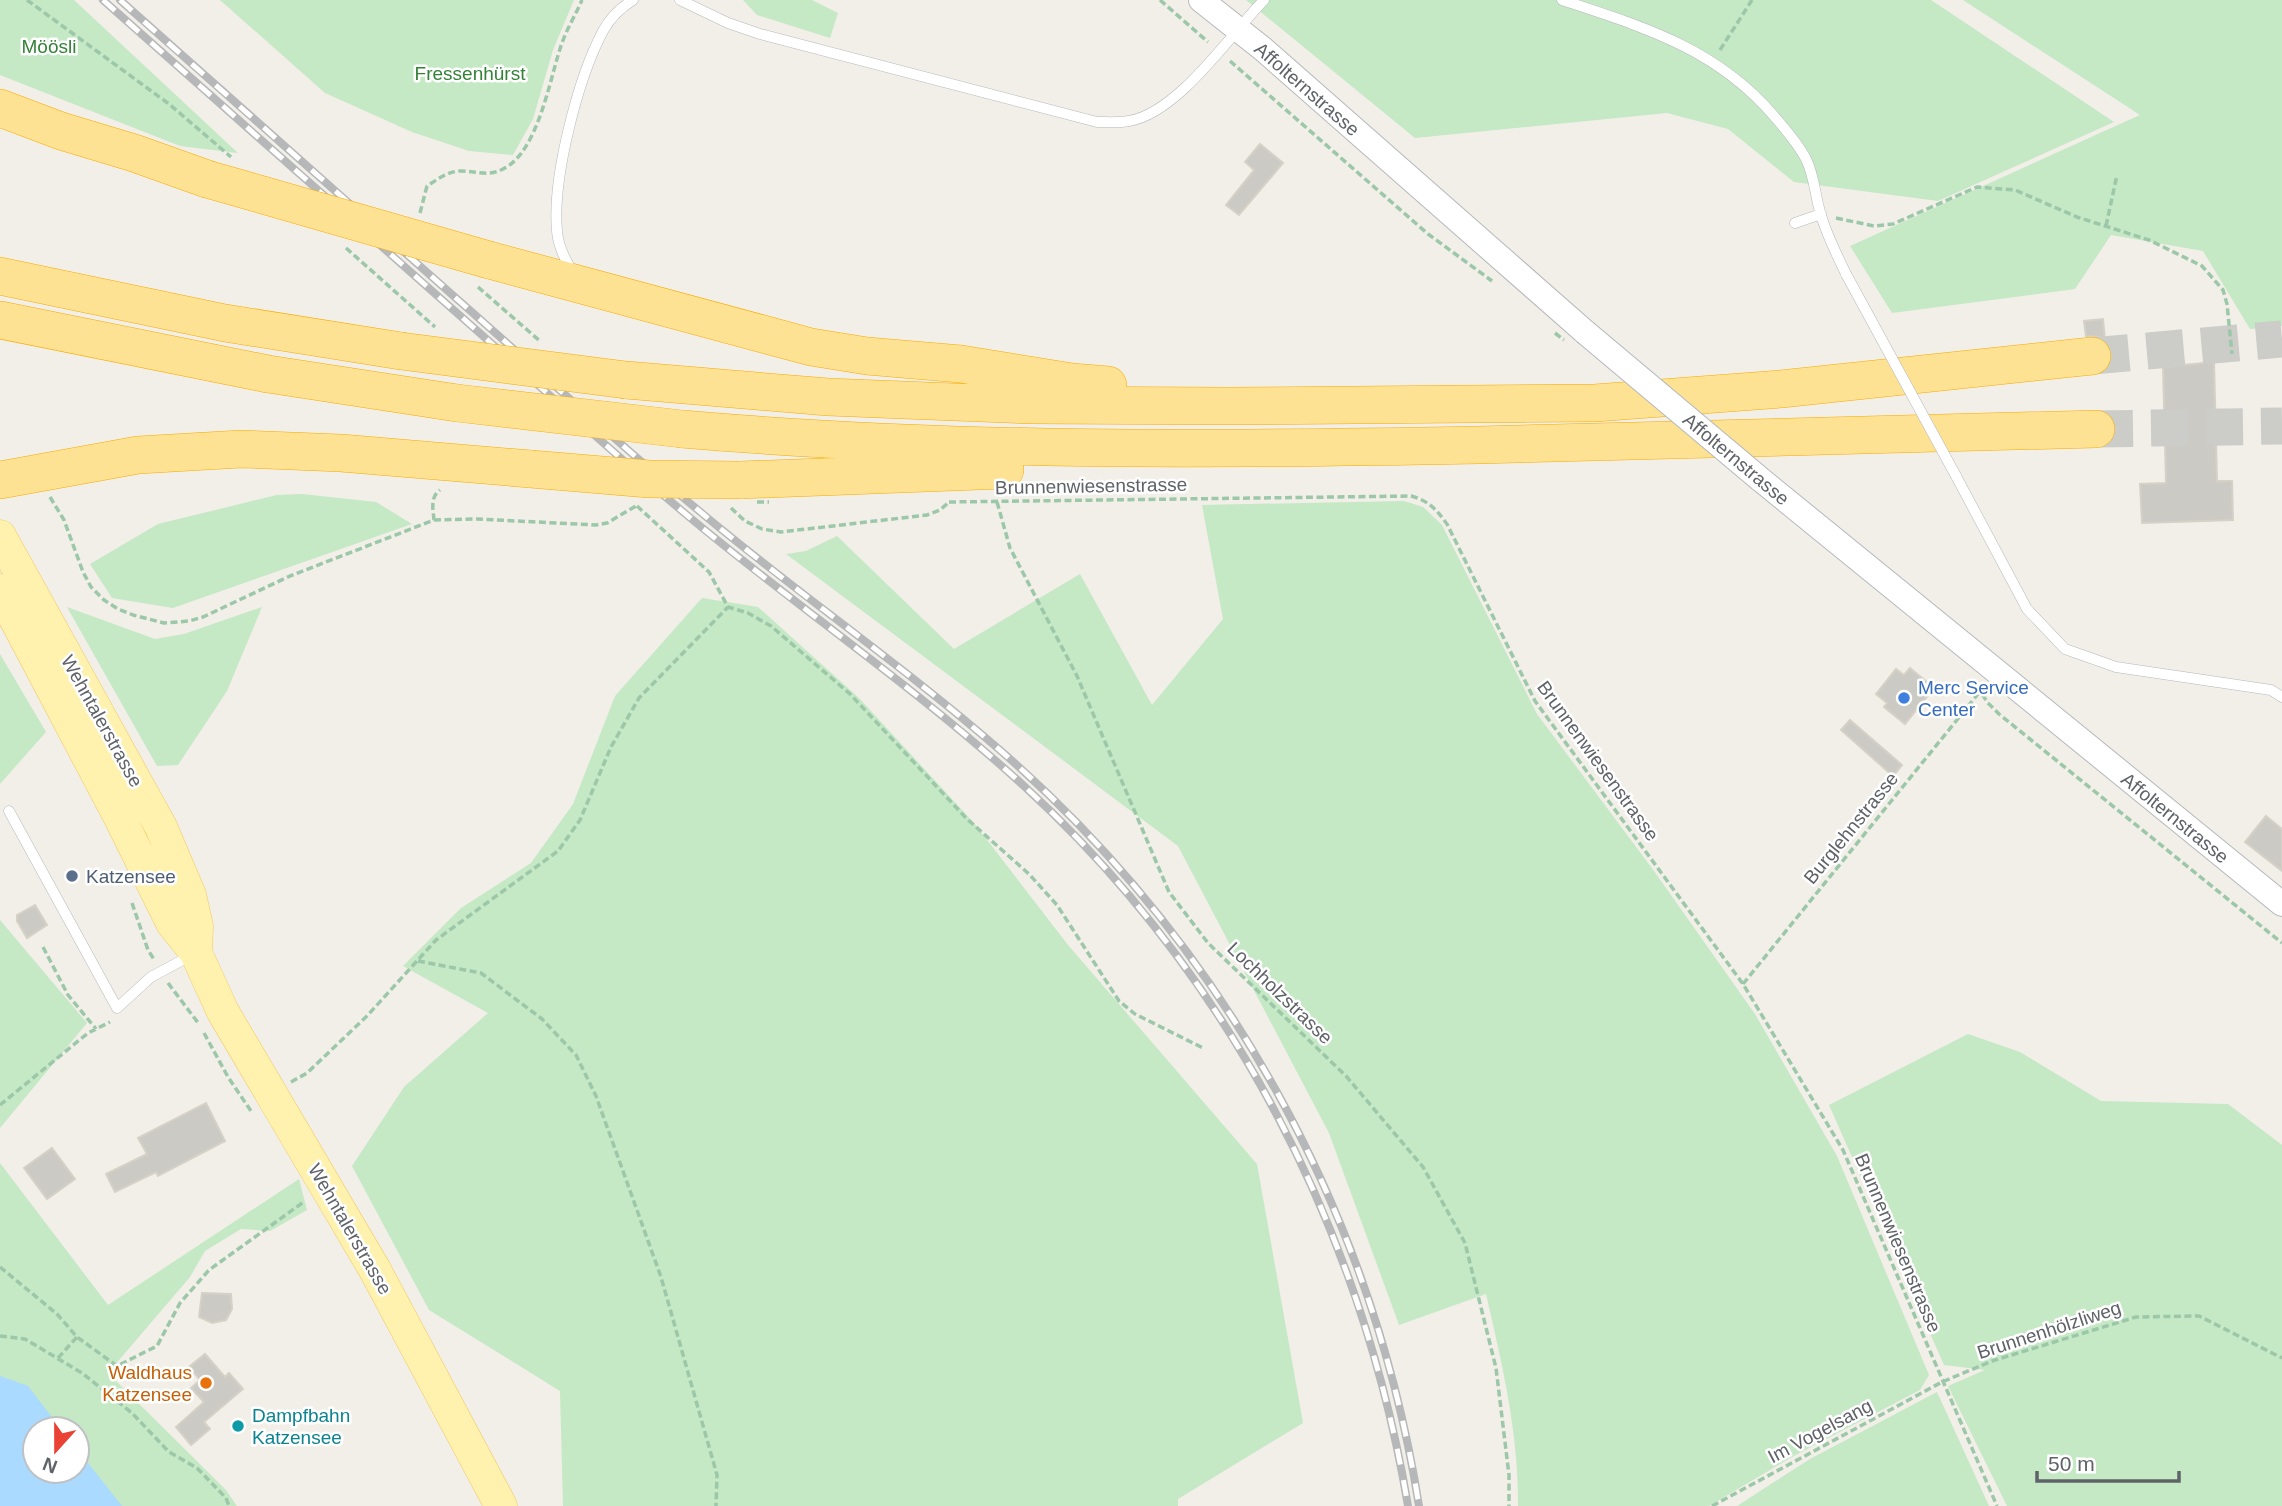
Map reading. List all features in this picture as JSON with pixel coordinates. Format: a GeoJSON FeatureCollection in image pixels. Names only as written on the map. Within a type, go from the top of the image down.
{"type":"FeatureCollection","features":[{"type":"Feature","properties":{"kind":"highway"},"geometry":{"type":"LineString","coordinates":[[0,108],[61,131],[134,153],[222,170],[489,260],[810,347],[961,364],[1072,382],[1183,391],[1287,393],[1360,405]]}},
{"type":"Feature","properties":{"kind":"highway"},"geometry":{"type":"LineString","coordinates":[[0,276],[225,323],[401,351],[727,390],[954,403],[1214,406],[1595,403],[1781,389],[2092,356]]}},
{"type":"Feature","properties":{"kind":"highway"},"geometry":{"type":"LineString","coordinates":[[0,320],[243,370],[457,403],[682,429],[927,445],[1137,450],[1529,444],[2096,429]]}},
{"type":"Feature","properties":{"kind":"highway"},"geometry":{"type":"LineString","coordinates":[[0,480],[138,455],[241,449],[341,453],[649,479],[740,480],[1018,469],[1137,450]]}},
{"type":"Feature","properties":{"kind":"main road","name":"Wehntalerstrasse"},"geometry":{"type":"LineString","coordinates":[[0,537],[161,827],[190,895],[197,926],[196,953]]}},
{"type":"Feature","properties":{"kind":"main road","name":"Wehntalerstrasse"},"geometry":{"type":"LineString","coordinates":[[0,590],[172,923],[196,953],[215,997],[375,1270],[501,1506]]}},
{"type":"Feature","properties":{"kind":"street","name":"Affolternstrasse"},"geometry":{"type":"LineString","coordinates":[[1201,0],[1263,49],[1585,332],[1760,479],[2282,904]]}},
{"type":"Feature","properties":{"kind":"lane"},"geometry":{"type":"LineString","coordinates":[[586,288],[570,269],[560,250],[556,216],[559,184],[576,106],[591,61],[604,30],[619,9],[633,0]]}},
{"type":"Feature","properties":{"kind":"lane"},"geometry":{"type":"LineString","coordinates":[[680,0],[728,23],[760,33],[1097,122],[1131,121],[1158,110],[1179,94],[1264,0]]}},
{"type":"Feature","properties":{"kind":"lane"},"geometry":{"type":"LineString","coordinates":[[1562,0],[1652,30],[1713,61],[1762,102],[1786,130],[1806,158],[1816,186],[1821,214],[1846,274],[2027,610],[2064,649],[2116,667],[2271,690],[2282,696]]}},
{"type":"Feature","properties":{"kind":"lane"},"geometry":{"type":"LineString","coordinates":[[1795,223],[1821,214]]}},
{"type":"Feature","properties":{"kind":"lane"},"geometry":{"type":"LineString","coordinates":[[9,811],[117,1008],[151,977],[196,953]]}},
{"type":"Feature","properties":{"kind":"path"},"geometry":{"type":"LineString","coordinates":[[27,0],[169,104],[222,170]]}},
{"type":"Feature","properties":{"kind":"path"},"geometry":{"type":"LineString","coordinates":[[419,217],[427,186],[444,175],[460,171],[487,175],[505,169],[522,155],[537,120],[560,47],[582,0]]}},
{"type":"Feature","properties":{"kind":"path"},"geometry":{"type":"LineString","coordinates":[[1160,0],[1435,240],[1500,287]]}},
{"type":"Feature","properties":{"kind":"path"},"geometry":{"type":"LineString","coordinates":[[1713,61],[1752,0]]}},
{"type":"Feature","properties":{"kind":"path"},"geometry":{"type":"LineString","coordinates":[[2106,226],[2117,175]]}},
{"type":"Feature","properties":{"kind":"path"},"geometry":{"type":"LineString","coordinates":[[1821,214],[1874,226],[1893,223],[1977,187],[2015,190],[2077,217],[2149,240],[2202,266],[2223,290],[2232,354]]}},
{"type":"Feature","properties":{"kind":"path"},"geometry":{"type":"LineString","coordinates":[[339,242],[441,333]]}},
{"type":"Feature","properties":{"kind":"path"},"geometry":{"type":"LineString","coordinates":[[1546,325],[1555,333]]}},
{"type":"Feature","properties":{"kind":"path"},"geometry":{"type":"LineString","coordinates":[[38,473],[64,520],[91,587],[118,609],[140,618],[164,623],[203,617],[290,576],[434,520],[477,519],[596,526],[607,523],[636,506],[709,572],[728,607],[748,613],[771,626],[850,694],[967,819],[1029,874],[1057,905],[1119,1001],[1135,1014],[1203,1048]]}},
{"type":"Feature","properties":{"kind":"path"},"geometry":{"type":"LineString","coordinates":[[434,520],[432,503],[436,493],[444,486]]}},
{"type":"Feature","properties":{"kind":"path","name":"Brunnenwiesenstrasse"},"geometry":{"type":"LineString","coordinates":[[935,502],[1411,496],[1426,501],[1437,509],[1535,701],[1743,984],[1843,1150],[1997,1506]]}},
{"type":"Feature","properties":{"kind":"path","name":"Lochholzstrasse"},"geometry":{"type":"LineString","coordinates":[[997,501],[1010,548],[1077,676],[1169,892],[1208,943],[1346,1076],[1423,1167],[1465,1243],[1496,1368],[1509,1506]]}},
{"type":"Feature","properties":{"kind":"path"},"geometry":{"type":"LineString","coordinates":[[270,1094],[307,1073],[367,1016],[436,940],[558,851],[580,820],[611,747],[639,698],[728,607]]}},
{"type":"Feature","properties":{"kind":"path"},"geometry":{"type":"LineString","coordinates":[[1974,682],[1987,702],[2000,714],[2282,943]]}},
{"type":"Feature","properties":{"kind":"path","name":"Burglehnstrasse"},"geometry":{"type":"LineString","coordinates":[[1743,984],[1981,690]]}},
{"type":"Feature","properties":{"kind":"path"},"geometry":{"type":"LineString","coordinates":[[43,947],[68,995],[96,1029]]}},
{"type":"Feature","properties":{"kind":"path"},"geometry":{"type":"LineString","coordinates":[[418,961],[481,973],[542,1020],[576,1055],[596,1096],[661,1277],[717,1475],[716,1506]]}},
{"type":"Feature","properties":{"kind":"path"},"geometry":{"type":"LineString","coordinates":[[0,1105],[88,1033],[110,1023]]}},
{"type":"Feature","properties":{"kind":"path"},"geometry":{"type":"LineString","coordinates":[[0,1267],[57,1314],[76,1337],[117,1366],[157,1346],[180,1303],[209,1270],[327,1187]]}},
{"type":"Feature","properties":{"kind":"path","name":"Brunnenhölzliweg"},"geometry":{"type":"LineString","coordinates":[[1942,1382],[1992,1361],[2136,1317],[2199,1316],[2282,1358]]}},
{"type":"Feature","properties":{"kind":"path"},"geometry":{"type":"LineString","coordinates":[[0,1336],[25,1339],[82,1373],[132,1413],[169,1452],[197,1468],[226,1498],[229,1506]]}},
{"type":"Feature","properties":{"kind":"path"},"geometry":{"type":"LineString","coordinates":[[58,1358],[76,1337]]}},
{"type":"Feature","properties":{"kind":"path","name":"Im Vogelsang"},"geometry":{"type":"LineString","coordinates":[[1712,1506],[1942,1382]]}},
{"type":"Feature","properties":{"kind":"green space","name":"Möösli"},"geometry":{"type":"Polygon","coordinates":[[[0,0],[74,0],[238,153],[180,146],[0,75],[0,0]]]}},
{"type":"Feature","properties":{"kind":"green space","name":"Fressenhürst"},"geometry":{"type":"Polygon","coordinates":[[[220,0],[574,0],[553,50],[533,119],[513,155],[469,151],[412,132],[325,93],[220,0]]]}},
{"type":"Feature","properties":{"kind":"green space"},"geometry":{"type":"Polygon","coordinates":[[[743,0],[812,0],[838,13],[830,38],[757,15],[743,0]]]}},
{"type":"Feature","properties":{"kind":"green space"},"geometry":{"type":"Polygon","coordinates":[[[1246,0],[1931,0],[2114,122],[1938,201],[1794,182],[1728,129],[1667,113],[1415,138],[1246,0]]]}},
{"type":"Feature","properties":{"kind":"green space"},"geometry":{"type":"Polygon","coordinates":[[[1963,0],[2282,0],[2282,326],[2250,329],[2203,251],[2111,235],[2075,289],[1892,313],[1850,246],[2140,115],[1963,0]]]}},
{"type":"Feature","properties":{"kind":"green space"},"geometry":{"type":"Polygon","coordinates":[[[302,494],[376,502],[412,524],[173,608],[112,598],[90,564],[158,524],[277,495],[302,494]]]}},
{"type":"Feature","properties":{"kind":"green space"},"geometry":{"type":"Polygon","coordinates":[[[1404,501],[1423,507],[1442,525],[1537,714],[1654,871],[1755,1014],[1837,1156],[1929,1375],[1920,1390],[1792,1457],[1709,1506],[1518,1506],[1513,1426],[1486,1294],[1399,1325],[1329,1133],[1178,846],[786,554],[806,551],[837,536],[954,649],[1080,574],[1152,705],[1223,619],[1202,505],[1404,501]]]}},
{"type":"Feature","properties":{"kind":"green space"},"geometry":{"type":"Polygon","coordinates":[[[702,598],[758,607],[859,698],[974,823],[1068,945],[1257,1164],[1303,1423],[1178,1499],[1178,1506],[563,1506],[560,1391],[429,1310],[352,1166],[404,1087],[488,1013],[403,966],[461,908],[531,863],[573,804],[615,696],[702,598]]]}},
{"type":"Feature","properties":{"kind":"green space"},"geometry":{"type":"Polygon","coordinates":[[[67,607],[155,639],[184,634],[262,607],[227,691],[178,765],[157,766],[67,607]]]}},
{"type":"Feature","properties":{"kind":"green space"},"geometry":{"type":"Polygon","coordinates":[[[0,654],[46,732],[0,784],[0,654]]]}},
{"type":"Feature","properties":{"kind":"green space"},"geometry":{"type":"Polygon","coordinates":[[[0,920],[87,1023],[0,1128],[0,920]]]}},
{"type":"Feature","properties":{"kind":"green space"},"geometry":{"type":"Polygon","coordinates":[[[1968,1034],[2020,1052],[2101,1101],[2228,1104],[2282,1145],[2282,1506],[2007,1506],[1948,1386],[1985,1370],[1944,1365],[1829,1105],[1968,1034]]]}},
{"type":"Feature","properties":{"kind":"green space"},"geometry":{"type":"Polygon","coordinates":[[[0,1163],[108,1305],[299,1179],[307,1210],[270,1231],[241,1229],[205,1251],[190,1277],[108,1373],[226,1490],[237,1506],[0,1506],[0,1163]]]}},
{"type":"Feature","properties":{"kind":"green space"},"geometry":{"type":"Polygon","coordinates":[[[1937,1392],[1989,1506],[1737,1506],[1810,1459],[1937,1392]]]}},
{"type":"Feature","properties":{"kind":"water"},"geometry":{"type":"Polygon","coordinates":[[[0,1376],[28,1386],[50,1415],[21,1415],[21,1485],[91,1485],[91,1467],[122,1506],[0,1506],[0,1376]]]}},
{"type":"Feature","properties":{"kind":"building"},"geometry":{"type":"Polygon","coordinates":[[[1260,144],[1283,163],[1239,215],[1226,205],[1254,170],[1245,162],[1260,144]]]}},
{"type":"Feature","properties":{"kind":"building"},"geometry":{"type":"Polygon","coordinates":[[[2103,319],[2105,340],[2086,336],[2084,321],[2103,319]]]}},
{"type":"Feature","properties":{"kind":"building"},"geometry":{"type":"Polygon","coordinates":[[[2214,362],[2217,481],[2232,481],[2233,520],[2142,523],[2140,484],[2166,483],[2163,367],[2214,362]]]}},
{"type":"Feature","properties":{"kind":"building","name":"Merc Service Center"},"geometry":{"type":"Polygon","coordinates":[[[1910,668],[1934,688],[1905,724],[1884,707],[1887,703],[1876,694],[1896,669],[1904,675],[1910,668]]]}},
{"type":"Feature","properties":{"kind":"building"},"geometry":{"type":"Polygon","coordinates":[[[1850,720],[1902,765],[1893,776],[1841,730],[1850,720]]]}},
{"type":"Feature","properties":{"kind":"building"},"geometry":{"type":"Polygon","coordinates":[[[2266,816],[2282,829],[2282,871],[2245,842],[2266,816]]]}},
{"type":"Feature","properties":{"kind":"building"},"geometry":{"type":"Polygon","coordinates":[[[35,905],[47,925],[27,938],[17,921],[17,915],[35,905]]]}},
{"type":"Feature","properties":{"kind":"building"},"geometry":{"type":"Polygon","coordinates":[[[206,1103],[225,1141],[158,1176],[156,1172],[115,1192],[106,1174],[147,1154],[138,1138],[206,1103]]]}},
{"type":"Feature","properties":{"kind":"building"},"geometry":{"type":"Polygon","coordinates":[[[52,1148],[75,1179],[47,1199],[24,1168],[52,1148]]]}},
{"type":"Feature","properties":{"kind":"building"},"geometry":{"type":"Polygon","coordinates":[[[202,1293],[231,1294],[232,1309],[226,1320],[212,1323],[199,1317],[202,1293]]]}},
{"type":"Feature","properties":{"kind":"building"},"geometry":{"type":"Polygon","coordinates":[[[205,1354],[225,1377],[229,1373],[243,1389],[204,1422],[210,1429],[191,1445],[176,1427],[204,1402],[191,1388],[200,1380],[189,1367],[205,1354]]]}},
{"type":"Feature","properties":{"kind":"tunnel"},"geometry":{"type":"LineString","coordinates":[[2092,356],[2282,339]]}},
{"type":"Feature","properties":{"kind":"tunnel"},"geometry":{"type":"LineString","coordinates":[[2096,429],[2282,426]]}},
{"type":"Feature","properties":{"kind":"railway"},"geometry":{"type":"LineString","coordinates":[[103,0],[658,490],[984,750],[1098,860],[1165,940],[1224,1025],[1276,1114],[1321,1207],[1358,1304],[1387,1404],[1408,1506]]}},
{"type":"Feature","properties":{"kind":"railway"},"geometry":{"type":"LineString","coordinates":[[120,0],[673,489],[928,690],[1001,751],[1081,827],[1154,910],[1220,998],[1277,1092],[1326,1190],[1366,1292],[1397,1397],[1419,1506]]}},
{"type":"Feature","properties":{"kind":"place","name":"Merc Service Center"},"geometry":{"type":"Point","coordinates":[1904,698]}},
{"type":"Feature","properties":{"kind":"place","name":"Katzensee"},"geometry":{"type":"Point","coordinates":[72,876]}},
{"type":"Feature","properties":{"kind":"place","name":"Waldhaus Katzensee"},"geometry":{"type":"Point","coordinates":[206,1383]}},
{"type":"Feature","properties":{"kind":"place","name":"Dampfbahn Katzensee"},"geometry":{"type":"Point","coordinates":[238,1426]}}]}
